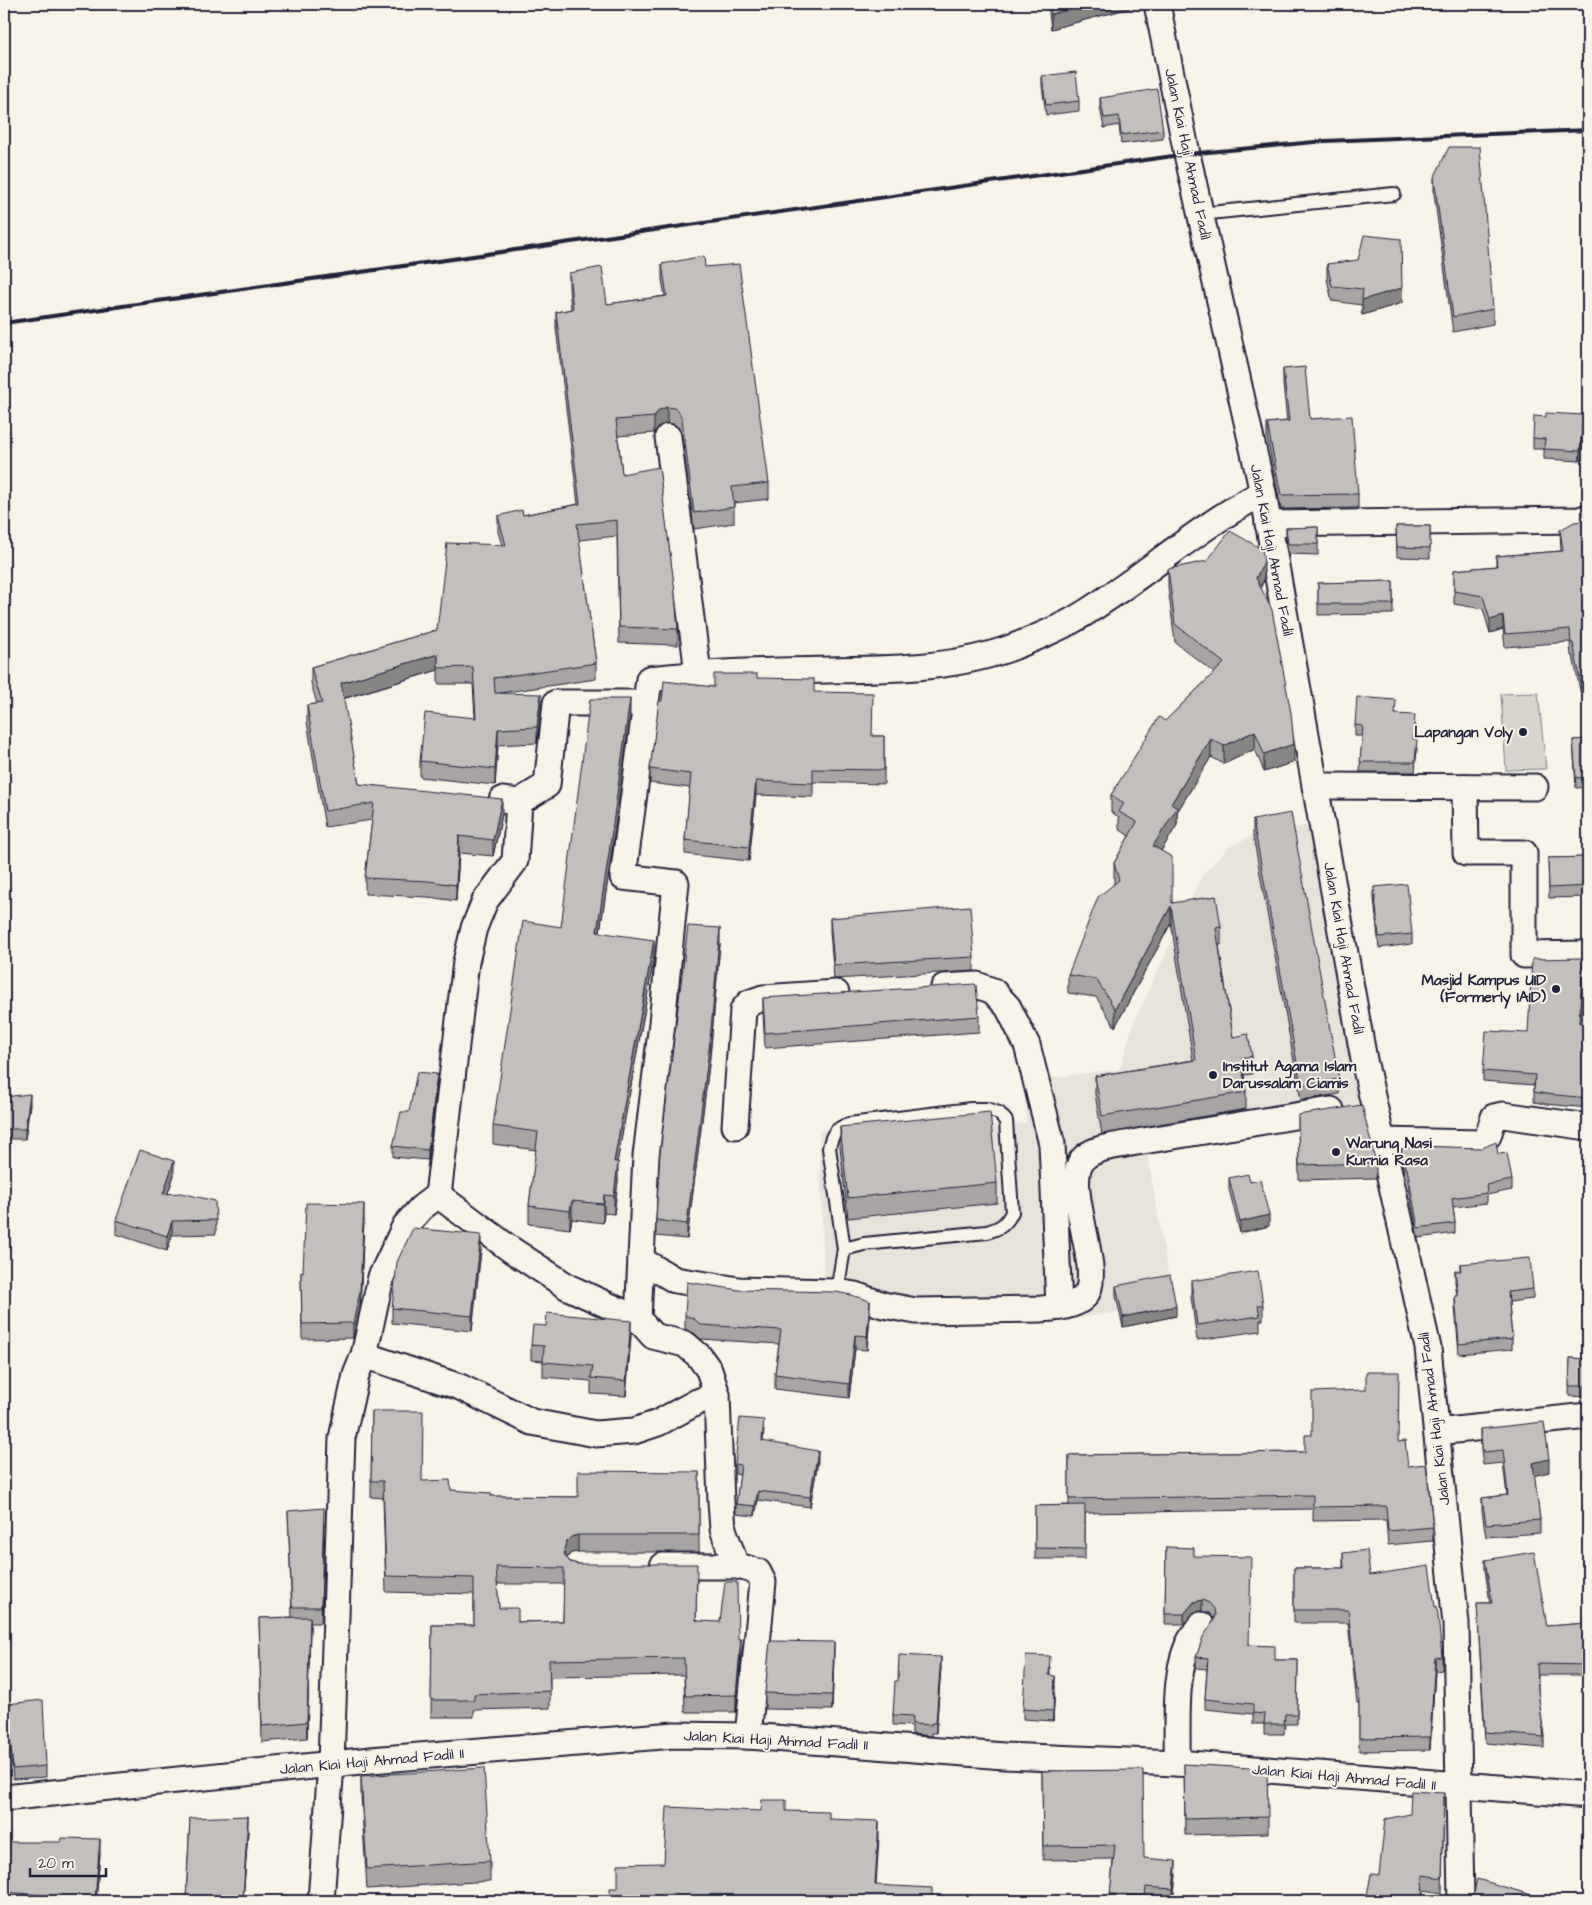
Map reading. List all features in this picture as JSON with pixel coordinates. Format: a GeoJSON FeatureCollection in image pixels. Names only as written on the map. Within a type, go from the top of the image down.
{"type":"FeatureCollection","features":[{"type":"Feature","properties":{"kind":"street","name":"Jalan Kiai Haji Ahmad Fadil"},"geometry":{"type":"LineString","coordinates":[[1156,4],[1200,214],[1263,494],[1373,1104],[1428,1348],[1456,1624],[1460,1901]]}},
{"type":"Feature","properties":{"kind":"street"},"geometry":{"type":"LineString","coordinates":[[668,437],[698,673]]}},
{"type":"Feature","properties":{"kind":"street"},"geometry":{"type":"LineString","coordinates":[[638,1319],[646,1156],[676,883],[623,877],[649,679],[698,673],[914,667],[973,659],[1011,647],[1074,620],[1180,548],[1234,508],[1263,494]]}},
{"type":"Feature","properties":{"kind":"street"},"geometry":{"type":"LineString","coordinates":[[1268,524],[1579,520],[1588,517]]}},
{"type":"Feature","properties":{"kind":"street"},"geometry":{"type":"LineString","coordinates":[[479,798],[519,802],[547,786],[556,703],[646,703]]}},
{"type":"Feature","properties":{"kind":"street"},"geometry":{"type":"LineString","coordinates":[[1315,786],[1535,787]]}},
{"type":"Feature","properties":{"kind":"street"},"geometry":{"type":"LineString","coordinates":[[1465,787],[1466,853],[1524,853],[1524,955],[1588,954]]}},
{"type":"Feature","properties":{"kind":"street"},"geometry":{"type":"LineString","coordinates":[[320,1901],[331,1764],[342,1438],[356,1375],[364,1355],[381,1277],[405,1226],[421,1208],[438,1195],[466,962],[474,928],[485,901],[515,861],[519,802]]}},
{"type":"Feature","properties":{"kind":"street"},"geometry":{"type":"LineString","coordinates":[[919,989],[977,985],[993,991],[1008,1007],[1019,1027],[1027,1046],[1052,1144],[1059,1307]]}},
{"type":"Feature","properties":{"kind":"street"},"geometry":{"type":"LineString","coordinates":[[735,1126],[743,1010],[749,1003],[763,998],[860,992]]}},
{"type":"Feature","properties":{"kind":"street"},"geometry":{"type":"LineString","coordinates":[[641,1260],[675,1280],[730,1289],[837,1292],[855,1295],[883,1305],[916,1311],[1042,1309],[1059,1307],[1073,1304],[1085,1296],[1090,1286],[1090,1270],[1076,1179],[1082,1161],[1091,1153],[1104,1148],[1125,1144],[1373,1104]]}},
{"type":"Feature","properties":{"kind":"street"},"geometry":{"type":"LineString","coordinates":[[1381,1141],[1482,1143],[1488,1136],[1494,1117],[1503,1115],[1588,1127]]}},
{"type":"Feature","properties":{"kind":"street"},"geometry":{"type":"LineString","coordinates":[[438,1195],[510,1249],[561,1283],[638,1319],[653,1336],[685,1344],[699,1356],[710,1370],[710,1397],[723,1528],[734,1560],[739,1566]]}},
{"type":"Feature","properties":{"kind":"street"},"geometry":{"type":"LineString","coordinates":[[364,1355],[460,1387],[532,1422],[596,1434],[634,1431],[658,1423],[710,1397]]}},
{"type":"Feature","properties":{"kind":"street"},"geometry":{"type":"LineString","coordinates":[[1437,1432],[1588,1416]]}},
{"type":"Feature","properties":{"kind":"street"},"geometry":{"type":"LineString","coordinates":[[644,1566],[739,1566],[758,1572],[763,1582],[748,1736]]}},
{"type":"Feature","properties":{"kind":"street"},"geometry":{"type":"LineString","coordinates":[[1177,1764],[1181,1671],[1190,1642],[1201,1625]]}},
{"type":"Feature","properties":{"kind":"street","name":"Jalan Kiai Haji Ahmad Fadil II"},"geometry":{"type":"LineString","coordinates":[[4,1798],[331,1764],[674,1735],[748,1736],[1004,1756],[1177,1764],[1588,1795]]}},
{"type":"Feature","properties":{"kind":"lane"},"geometry":{"type":"LineString","coordinates":[[1200,214],[1394,194]]}},
{"type":"Feature","properties":{"kind":"lane"},"geometry":{"type":"LineString","coordinates":[[837,1292],[844,1249],[829,1148],[832,1135],[838,1128],[849,1124],[971,1109],[987,1109],[999,1113],[1006,1121],[1012,1212],[1008,1221],[1001,1228],[987,1232],[864,1244],[844,1249]]}},
{"type":"Feature","properties":{"kind":"shaded area","name":"Lapangan Voly"},"geometry":{"type":"Polygon","coordinates":[[[1538,693],[1546,769],[1506,770],[1501,694],[1538,693]]]}},
{"type":"Feature","properties":{"kind":"shaded area","name":"Institut Agama Islam Darussalam Ciamis"},"geometry":{"type":"Polygon","coordinates":[[[1309,825],[1361,1119],[1146,1146],[1170,1285],[1117,1296],[1120,1312],[1057,1321],[930,1321],[825,1306],[819,1131],[1026,1123],[1025,1081],[1120,1069],[1134,1022],[1202,875],[1228,848],[1253,835],[1309,825]]]}},
{"type":"Feature","properties":{"kind":"building"},"geometry":{"type":"Polygon","coordinates":[[[1050,4],[1092,4],[1051,14],[1050,4]]]}},
{"type":"Feature","properties":{"kind":"building"},"geometry":{"type":"Polygon","coordinates":[[[1076,72],[1079,101],[1046,105],[1042,76],[1076,72]]]}},
{"type":"Feature","properties":{"kind":"building"},"geometry":{"type":"Polygon","coordinates":[[[1157,89],[1163,130],[1121,135],[1119,116],[1104,118],[1100,98],[1157,89]]]}},
{"type":"Feature","properties":{"kind":"building"},"geometry":{"type":"Polygon","coordinates":[[[1449,147],[1480,147],[1493,309],[1453,317],[1434,178],[1449,147]]]}},
{"type":"Feature","properties":{"kind":"building"},"geometry":{"type":"Polygon","coordinates":[[[1364,235],[1401,239],[1402,288],[1362,300],[1363,289],[1332,286],[1327,264],[1358,260],[1364,235]]]}},
{"type":"Feature","properties":{"kind":"building"},"geometry":{"type":"Polygon","coordinates":[[[704,256],[705,267],[739,264],[769,483],[732,487],[734,507],[694,513],[682,419],[679,412],[674,408],[667,407],[659,410],[654,417],[616,420],[622,474],[659,467],[678,629],[619,627],[617,520],[577,524],[596,663],[494,678],[495,693],[541,694],[537,727],[498,729],[495,769],[420,761],[425,713],[476,718],[473,667],[438,668],[438,654],[341,683],[359,784],[502,799],[493,840],[459,836],[456,885],[428,881],[365,878],[374,803],[325,811],[307,705],[322,703],[311,667],[437,630],[447,543],[506,545],[498,516],[522,510],[523,515],[580,504],[556,312],[573,309],[569,273],[602,267],[607,304],[667,296],[662,264],[704,256]]]}},
{"type":"Feature","properties":{"kind":"building"},"geometry":{"type":"Polygon","coordinates":[[[1305,367],[1310,419],[1352,416],[1358,494],[1281,495],[1267,423],[1289,421],[1283,369],[1305,367]]]}},
{"type":"Feature","properties":{"kind":"building"},"geometry":{"type":"Polygon","coordinates":[[[1546,413],[1583,415],[1580,451],[1544,449],[1545,439],[1533,438],[1534,416],[1546,417],[1546,413]]]}},
{"type":"Feature","properties":{"kind":"building"},"geometry":{"type":"Polygon","coordinates":[[[1588,519],[1588,680],[1581,683],[1573,643],[1571,643],[1570,629],[1505,634],[1503,616],[1490,620],[1483,596],[1454,591],[1454,570],[1497,566],[1496,556],[1563,551],[1560,530],[1574,522],[1588,519]]]}},
{"type":"Feature","properties":{"kind":"building"},"geometry":{"type":"Polygon","coordinates":[[[1396,526],[1430,526],[1430,548],[1397,547],[1396,526]]]}},
{"type":"Feature","properties":{"kind":"building"},"geometry":{"type":"Polygon","coordinates":[[[1318,527],[1318,544],[1288,544],[1286,528],[1318,527]]]}},
{"type":"Feature","properties":{"kind":"building"},"geometry":{"type":"Polygon","coordinates":[[[1230,531],[1262,549],[1264,562],[1256,578],[1272,610],[1291,713],[1294,744],[1264,754],[1255,731],[1224,746],[1211,739],[1171,804],[1177,808],[1153,846],[1172,857],[1172,903],[1216,896],[1221,927],[1216,928],[1233,1037],[1248,1034],[1252,1056],[1241,1058],[1246,1092],[1102,1116],[1095,1076],[1196,1060],[1171,906],[1115,1009],[1096,979],[1068,975],[1098,897],[1119,880],[1114,863],[1137,822],[1119,812],[1124,803],[1111,795],[1159,717],[1165,721],[1224,663],[1175,624],[1168,569],[1207,561],[1230,531]]]}},
{"type":"Feature","properties":{"kind":"building"},"geometry":{"type":"Polygon","coordinates":[[[1393,581],[1393,604],[1318,604],[1318,583],[1393,581]]]}},
{"type":"Feature","properties":{"kind":"building"},"geometry":{"type":"Polygon","coordinates":[[[714,674],[757,674],[757,678],[814,679],[814,692],[873,693],[872,736],[884,736],[884,770],[813,769],[813,783],[756,781],[749,847],[685,840],[691,774],[650,769],[659,701],[662,701],[664,681],[714,687],[714,674]]]}},
{"type":"Feature","properties":{"kind":"building"},"geometry":{"type":"Polygon","coordinates":[[[1357,697],[1396,700],[1395,714],[1415,715],[1413,739],[1417,739],[1415,762],[1360,762],[1363,726],[1355,725],[1357,697]]]}},
{"type":"Feature","properties":{"kind":"building"},"geometry":{"type":"Polygon","coordinates":[[[590,699],[630,699],[597,932],[654,940],[614,1162],[618,1162],[614,1196],[604,1195],[603,1204],[572,1201],[570,1211],[529,1206],[538,1132],[493,1126],[523,921],[561,927],[590,699]]]}},
{"type":"Feature","properties":{"kind":"building"},"geometry":{"type":"Polygon","coordinates":[[[1588,739],[1588,777],[1576,778],[1573,740],[1588,739]]]}},
{"type":"Feature","properties":{"kind":"building"},"geometry":{"type":"Polygon","coordinates":[[[1291,813],[1339,1079],[1301,1085],[1253,820],[1291,813]]]}},
{"type":"Feature","properties":{"kind":"building"},"geometry":{"type":"Polygon","coordinates":[[[1588,857],[1588,886],[1549,888],[1548,858],[1588,857]]]}},
{"type":"Feature","properties":{"kind":"building"},"geometry":{"type":"Polygon","coordinates":[[[1407,884],[1412,934],[1379,937],[1374,887],[1407,884]]]}},
{"type":"Feature","properties":{"kind":"building"},"geometry":{"type":"Polygon","coordinates":[[[970,906],[974,957],[834,965],[830,918],[970,906]]]}},
{"type":"Feature","properties":{"kind":"building"},"geometry":{"type":"Polygon","coordinates":[[[688,926],[720,928],[710,1041],[687,1224],[656,1220],[660,1153],[688,926]]]}},
{"type":"Feature","properties":{"kind":"building"},"geometry":{"type":"Polygon","coordinates":[[[1583,958],[1579,1023],[1588,1024],[1588,1098],[1534,1092],[1535,1075],[1483,1071],[1486,1031],[1528,1033],[1532,959],[1583,958]]]}},
{"type":"Feature","properties":{"kind":"building"},"geometry":{"type":"Polygon","coordinates":[[[975,984],[979,1016],[765,1033],[763,998],[975,984]]]}},
{"type":"Feature","properties":{"kind":"building"},"geometry":{"type":"Polygon","coordinates":[[[417,1072],[437,1074],[428,1150],[393,1146],[401,1112],[409,1112],[417,1072]]]}},
{"type":"Feature","properties":{"kind":"building"},"geometry":{"type":"Polygon","coordinates":[[[30,1094],[25,1129],[4,1129],[4,1097],[30,1094]]]}},
{"type":"Feature","properties":{"kind":"building","name":"Warung Nasi Kurnia Rasa"},"geometry":{"type":"Polygon","coordinates":[[[1362,1105],[1376,1163],[1299,1165],[1298,1115],[1362,1105]]]}},
{"type":"Feature","properties":{"kind":"building"},"geometry":{"type":"Polygon","coordinates":[[[990,1112],[997,1183],[848,1198],[840,1127],[990,1112]]]}},
{"type":"Feature","properties":{"kind":"building"},"geometry":{"type":"Polygon","coordinates":[[[1496,1142],[1498,1154],[1507,1153],[1512,1180],[1486,1185],[1487,1193],[1452,1198],[1455,1223],[1418,1228],[1407,1168],[1405,1168],[1401,1149],[1416,1146],[1482,1148],[1496,1142]]]}},
{"type":"Feature","properties":{"kind":"building"},"geometry":{"type":"Polygon","coordinates":[[[140,1150],[174,1161],[163,1194],[181,1193],[215,1201],[216,1220],[172,1221],[167,1236],[116,1220],[140,1150]]]}},
{"type":"Feature","properties":{"kind":"building"},"geometry":{"type":"Polygon","coordinates":[[[1248,1174],[1250,1182],[1260,1180],[1269,1215],[1240,1222],[1229,1178],[1248,1174]]]}},
{"type":"Feature","properties":{"kind":"building"},"geometry":{"type":"Polygon","coordinates":[[[306,1203],[364,1204],[360,1292],[353,1323],[302,1324],[301,1272],[303,1272],[306,1203]]]}},
{"type":"Feature","properties":{"kind":"building"},"geometry":{"type":"Polygon","coordinates":[[[413,1228],[481,1235],[472,1316],[392,1308],[397,1262],[413,1228]]]}},
{"type":"Feature","properties":{"kind":"building"},"geometry":{"type":"Polygon","coordinates":[[[1530,1258],[1533,1289],[1508,1292],[1512,1339],[1459,1344],[1455,1296],[1458,1296],[1455,1271],[1461,1271],[1460,1264],[1530,1258]]]}},
{"type":"Feature","properties":{"kind":"building"},"geometry":{"type":"Polygon","coordinates":[[[1258,1271],[1263,1305],[1258,1305],[1260,1316],[1197,1325],[1191,1281],[1258,1271]]]}},
{"type":"Feature","properties":{"kind":"building"},"geometry":{"type":"Polygon","coordinates":[[[1170,1275],[1176,1306],[1123,1317],[1116,1286],[1170,1275]]]}},
{"type":"Feature","properties":{"kind":"building"},"geometry":{"type":"Polygon","coordinates":[[[687,1282],[739,1290],[836,1292],[870,1301],[867,1336],[855,1335],[849,1384],[775,1374],[781,1330],[701,1325],[685,1315],[687,1282]]]}},
{"type":"Feature","properties":{"kind":"building"},"geometry":{"type":"Polygon","coordinates":[[[547,1313],[631,1321],[626,1381],[591,1378],[593,1366],[543,1362],[544,1346],[531,1345],[533,1325],[546,1326],[547,1313]]]}},
{"type":"Feature","properties":{"kind":"building"},"geometry":{"type":"Polygon","coordinates":[[[1570,1358],[1588,1359],[1588,1386],[1569,1386],[1570,1358]]]}},
{"type":"Feature","properties":{"kind":"building"},"geometry":{"type":"Polygon","coordinates":[[[1366,1372],[1399,1372],[1398,1442],[1405,1441],[1408,1466],[1426,1464],[1433,1527],[1388,1531],[1386,1506],[1313,1507],[1313,1495],[1069,1499],[1069,1455],[1305,1452],[1305,1435],[1312,1435],[1312,1392],[1366,1390],[1366,1372]]]}},
{"type":"Feature","properties":{"kind":"building"},"geometry":{"type":"Polygon","coordinates":[[[372,1411],[423,1411],[422,1481],[450,1480],[451,1490],[491,1493],[491,1496],[578,1497],[578,1471],[699,1472],[699,1535],[578,1535],[571,1537],[566,1542],[564,1550],[565,1556],[570,1562],[578,1564],[697,1564],[696,1620],[699,1621],[720,1622],[725,1582],[737,1582],[738,1639],[741,1639],[736,1695],[685,1696],[684,1658],[549,1660],[550,1691],[474,1694],[474,1700],[431,1700],[432,1625],[474,1625],[474,1578],[386,1576],[383,1481],[371,1481],[372,1411]],[[496,1567],[499,1608],[518,1608],[518,1622],[563,1621],[564,1568],[496,1567]]]}},
{"type":"Feature","properties":{"kind":"building"},"geometry":{"type":"Polygon","coordinates":[[[740,1418],[764,1420],[762,1441],[818,1451],[810,1497],[758,1491],[755,1506],[736,1504],[741,1465],[735,1464],[740,1418]]]}},
{"type":"Feature","properties":{"kind":"building"},"geometry":{"type":"Polygon","coordinates":[[[1544,1422],[1549,1459],[1533,1463],[1540,1520],[1486,1524],[1482,1498],[1508,1495],[1503,1450],[1483,1452],[1480,1429],[1544,1422]]]}},
{"type":"Feature","properties":{"kind":"building"},"geometry":{"type":"Polygon","coordinates":[[[1585,1448],[1588,1448],[1588,1475],[1584,1475],[1585,1448]]]}},
{"type":"Feature","properties":{"kind":"building"},"geometry":{"type":"Polygon","coordinates":[[[1085,1505],[1085,1549],[1035,1548],[1035,1506],[1085,1505]]]}},
{"type":"Feature","properties":{"kind":"building"},"geometry":{"type":"Polygon","coordinates":[[[324,1508],[321,1607],[292,1607],[288,1511],[324,1508]]]}},
{"type":"Feature","properties":{"kind":"building"},"geometry":{"type":"Polygon","coordinates":[[[1166,1547],[1194,1548],[1194,1556],[1251,1557],[1249,1645],[1275,1646],[1275,1660],[1298,1660],[1297,1714],[1285,1714],[1284,1724],[1264,1724],[1265,1714],[1253,1713],[1253,1704],[1205,1699],[1208,1658],[1196,1657],[1203,1637],[1213,1622],[1214,1609],[1209,1603],[1202,1600],[1194,1602],[1184,1614],[1165,1614],[1166,1547]]]}},
{"type":"Feature","properties":{"kind":"building"},"geometry":{"type":"Polygon","coordinates":[[[1367,1550],[1370,1575],[1429,1566],[1435,1607],[1437,1606],[1442,1657],[1435,1658],[1430,1737],[1359,1738],[1359,1690],[1357,1690],[1348,1610],[1294,1610],[1294,1568],[1344,1568],[1343,1553],[1367,1550]]]}},
{"type":"Feature","properties":{"kind":"building"},"geometry":{"type":"Polygon","coordinates":[[[1534,1552],[1547,1626],[1588,1623],[1588,1665],[1537,1664],[1538,1691],[1544,1737],[1485,1732],[1477,1603],[1492,1603],[1485,1560],[1534,1552]]]}},
{"type":"Feature","properties":{"kind":"building"},"geometry":{"type":"Polygon","coordinates":[[[310,1617],[307,1722],[262,1726],[259,1618],[310,1617]]]}},
{"type":"Feature","properties":{"kind":"building"},"geometry":{"type":"Polygon","coordinates":[[[770,1641],[834,1642],[832,1695],[765,1693],[770,1641]]]}},
{"type":"Feature","properties":{"kind":"building"},"geometry":{"type":"Polygon","coordinates":[[[899,1655],[941,1657],[936,1723],[931,1723],[931,1725],[912,1724],[913,1716],[893,1715],[895,1681],[898,1681],[899,1655]]]}},
{"type":"Feature","properties":{"kind":"building"},"geometry":{"type":"Polygon","coordinates":[[[1026,1655],[1050,1656],[1049,1675],[1055,1676],[1053,1711],[1023,1709],[1026,1655]]]}},
{"type":"Feature","properties":{"kind":"building"},"geometry":{"type":"Polygon","coordinates":[[[43,1700],[46,1766],[13,1769],[7,1704],[43,1700]]]}},
{"type":"Feature","properties":{"kind":"building"},"geometry":{"type":"Polygon","coordinates":[[[1184,1764],[1267,1769],[1268,1817],[1185,1819],[1184,1764]]]}},
{"type":"Feature","properties":{"kind":"building"},"geometry":{"type":"Polygon","coordinates":[[[484,1768],[490,1861],[367,1869],[361,1776],[484,1768]]]}},
{"type":"Feature","properties":{"kind":"building"},"geometry":{"type":"Polygon","coordinates":[[[1143,1770],[1144,1858],[1176,1861],[1173,1889],[1146,1887],[1145,1896],[1110,1894],[1115,1845],[1043,1846],[1042,1771],[1143,1770]]]}},
{"type":"Feature","properties":{"kind":"building"},"geometry":{"type":"Polygon","coordinates":[[[1411,1791],[1444,1793],[1442,1878],[1423,1875],[1422,1901],[1366,1901],[1371,1874],[1379,1875],[1385,1819],[1410,1814],[1411,1791]]]}},
{"type":"Feature","properties":{"kind":"building"},"geometry":{"type":"Polygon","coordinates":[[[762,1800],[786,1800],[786,1811],[829,1812],[829,1819],[879,1821],[875,1885],[932,1888],[932,1901],[610,1901],[610,1888],[618,1888],[618,1864],[664,1863],[667,1807],[761,1811],[762,1800]]]}},
{"type":"Feature","properties":{"kind":"building"},"geometry":{"type":"Polygon","coordinates":[[[248,1816],[243,1899],[186,1900],[190,1818],[248,1816]]]}},
{"type":"Feature","properties":{"kind":"building"},"geometry":{"type":"Polygon","coordinates":[[[62,1838],[100,1839],[95,1901],[53,1901],[54,1896],[4,1892],[4,1842],[61,1842],[62,1838]]]}},
{"type":"Feature","properties":{"kind":"building"},"geometry":{"type":"Polygon","coordinates":[[[1588,1859],[1588,1884],[1584,1883],[1588,1859]]]}},
{"type":"Feature","properties":{"kind":"building"},"geometry":{"type":"Polygon","coordinates":[[[1477,1879],[1552,1901],[1466,1901],[1474,1893],[1477,1879]]]}},
{"type":"Feature","properties":{"kind":"railway"},"geometry":{"type":"LineString","coordinates":[[4,323],[1187,154],[1325,141],[1588,130]]}},
{"type":"Feature","properties":{"kind":"place","name":"Lapangan Voly"},"geometry":{"type":"Point","coordinates":[1523,732]}},
{"type":"Feature","properties":{"kind":"place","name":"Masjid Kampus UID (Formerly IAID)"},"geometry":{"type":"Point","coordinates":[1556,989]}},
{"type":"Feature","properties":{"kind":"place","name":"Institut Agama Islam Darussalam Ciamis"},"geometry":{"type":"Point","coordinates":[1213,1075]}},
{"type":"Feature","properties":{"kind":"place","name":"Warung Nasi Kurnia Rasa"},"geometry":{"type":"Point","coordinates":[1336,1152]}}]}
